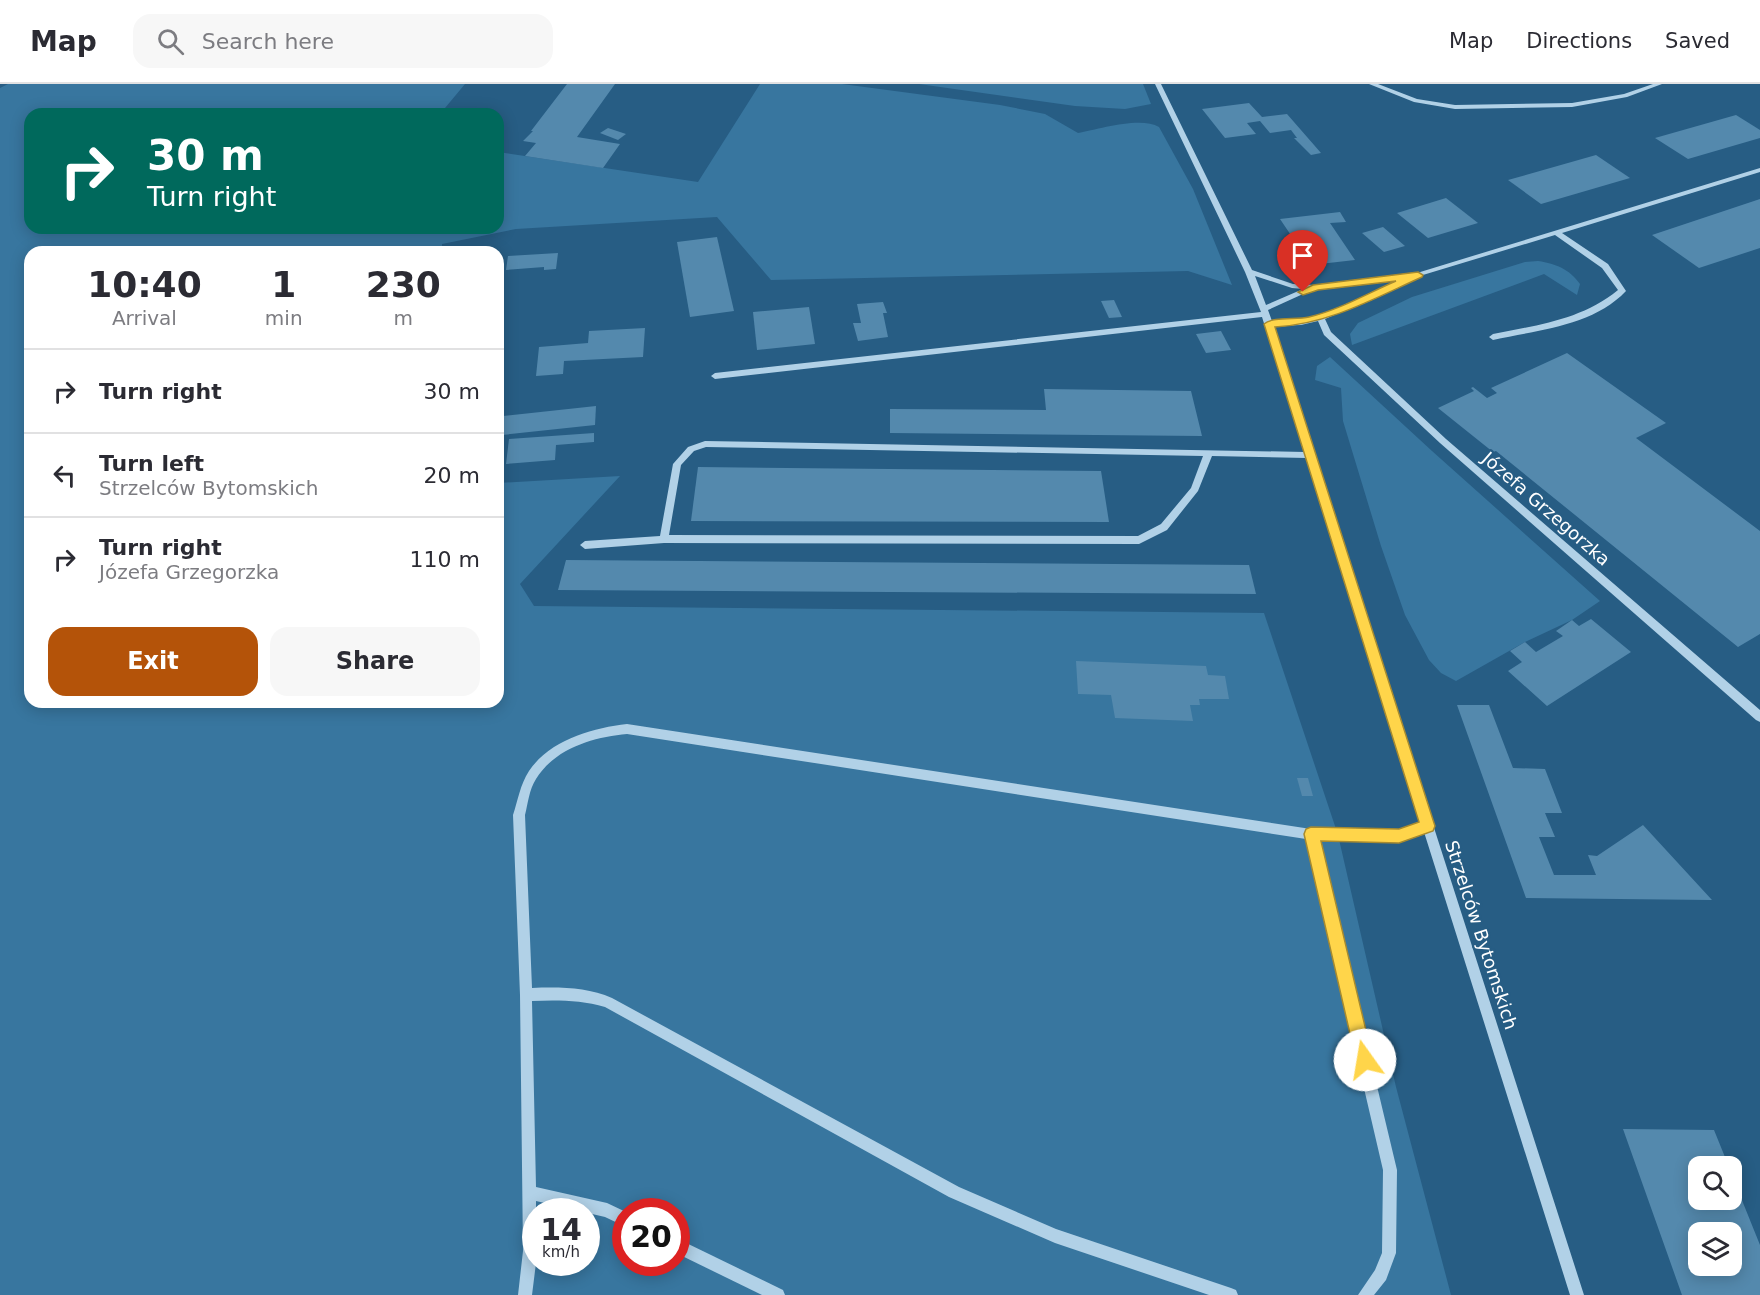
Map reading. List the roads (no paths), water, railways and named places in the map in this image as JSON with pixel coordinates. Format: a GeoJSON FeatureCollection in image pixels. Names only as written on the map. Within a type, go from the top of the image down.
{"type":"FeatureCollection","features":[{"type":"Feature","properties":{"kind":"street","name":"Strzelców Bytomskich"},"geometry":{"type":"LineString","coordinates":[[1158,84],[1250,272],[1266,316],[1577,1295]]}},
{"type":"Feature","properties":{"kind":"street"},"geometry":{"type":"LineString","coordinates":[[1372,84],[1416,101],[1455,107],[1572,105],[1625,96],[1659,84]]}},
{"type":"Feature","properties":{"kind":"street"},"geometry":{"type":"LineString","coordinates":[[715,376],[1266,316],[1301,322],[1321,318],[1418,275],[1760,170]]}},
{"type":"Feature","properties":{"kind":"street"},"geometry":{"type":"LineString","coordinates":[[1493,336],[1576,319],[1610,303],[1622,291],[1605,266],[1557,233]]}},
{"type":"Feature","properties":{"kind":"street"},"geometry":{"type":"LineString","coordinates":[[1250,272],[1292,286],[1316,287],[1418,275]]}},
{"type":"Feature","properties":{"kind":"street"},"geometry":{"type":"LineString","coordinates":[[1266,316],[1316,287]]}},
{"type":"Feature","properties":{"kind":"street","name":"Józefa Grzegorzka"},"geometry":{"type":"LineString","coordinates":[[1321,318],[1327,333],[1443,441],[1760,717]]}},
{"type":"Feature","properties":{"kind":"street"},"geometry":{"type":"LineString","coordinates":[[664,539],[676,464],[691,449],[705,444],[1311,455]]}},
{"type":"Feature","properties":{"kind":"street"},"geometry":{"type":"LineString","coordinates":[[585,545],[664,539],[1139,540],[1164,527],[1195,489],[1209,453]]}},
{"type":"Feature","properties":{"kind":"street"},"geometry":{"type":"LineString","coordinates":[[525,1295],[530,1251],[526,995],[519,815],[526,786],[537,770],[570,744],[606,730],[627,729],[1311,834],[1399,836],[1428,826]]}},
{"type":"Feature","properties":{"kind":"street"},"geometry":{"type":"LineString","coordinates":[[1311,834],[1390,1170],[1389,1253],[1380,1275],[1365,1295]]}},
{"type":"Feature","properties":{"kind":"street"},"geometry":{"type":"LineString","coordinates":[[526,995],[573,994],[592,996],[608,1002],[954,1192],[1055,1236],[1231,1295]]}},
{"type":"Feature","properties":{"kind":"street"},"geometry":{"type":"LineString","coordinates":[[528,1192],[612,1213]]}},
{"type":"Feature","properties":{"kind":"street"},"geometry":{"type":"LineString","coordinates":[[690,1252],[778,1295]]}}]}
